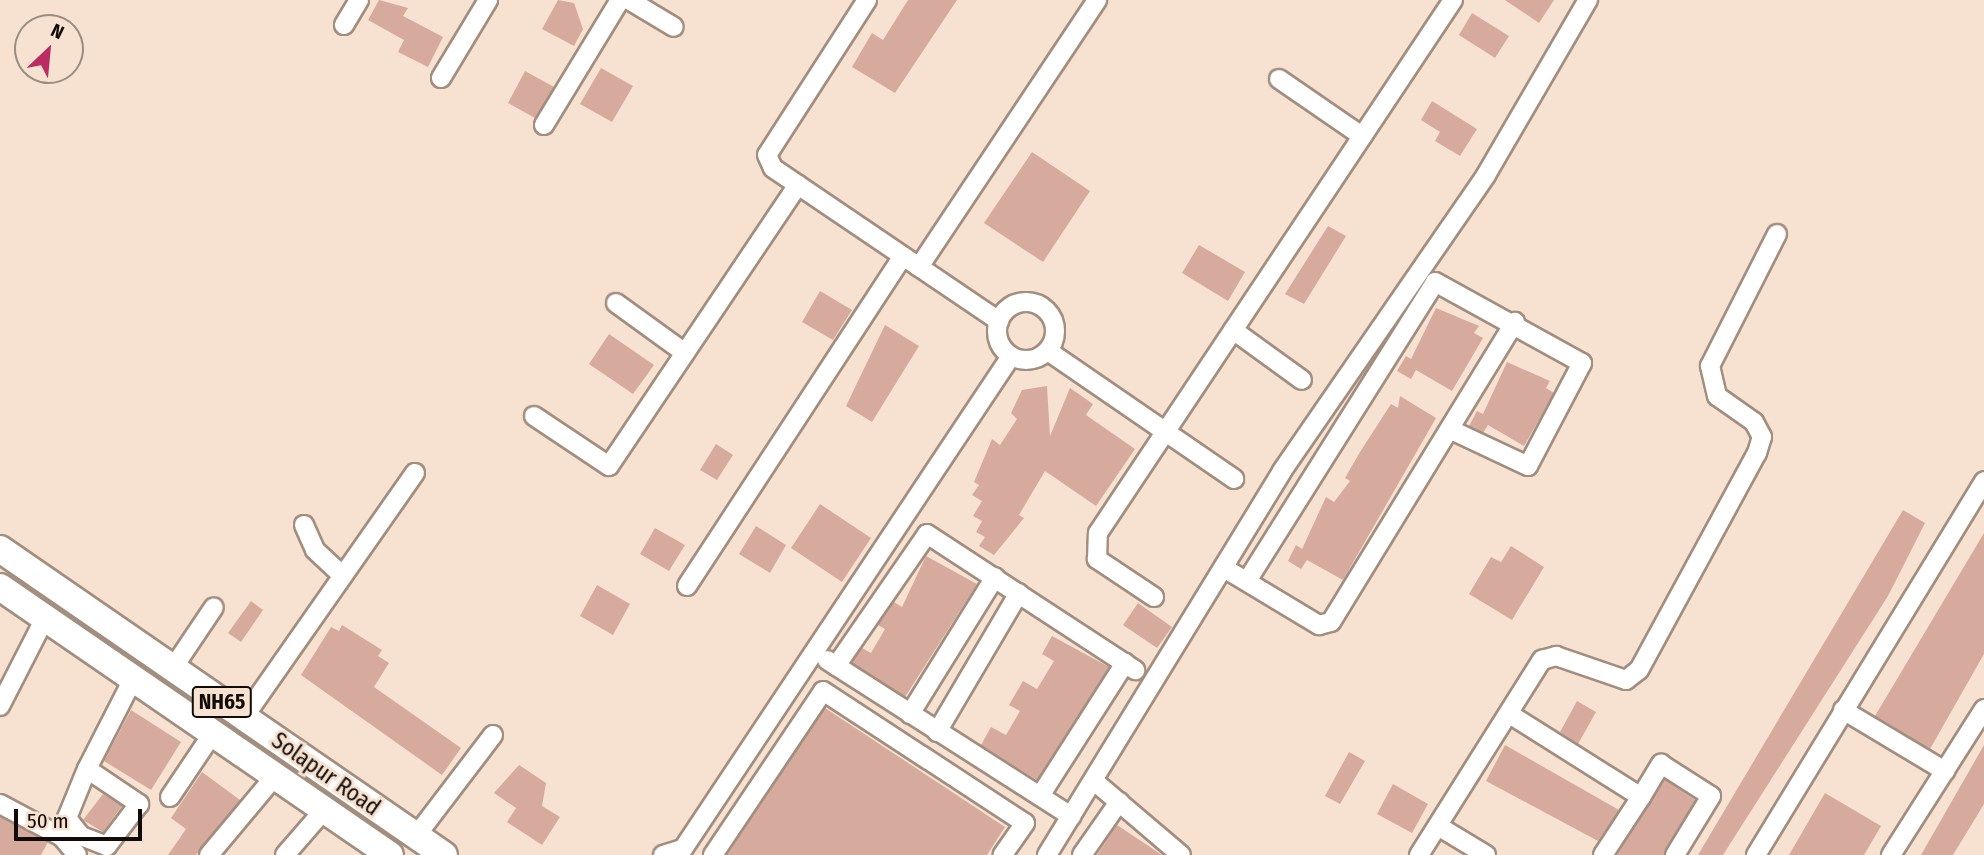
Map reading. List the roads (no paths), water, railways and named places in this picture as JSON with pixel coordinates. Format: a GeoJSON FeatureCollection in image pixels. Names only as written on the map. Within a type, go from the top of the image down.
{"type":"FeatureCollection","features":[{"type":"Feature","properties":{"kind":"highway","name":"Solapur Road"},"geometry":{"type":"LineString","coordinates":[[0,549],[444,855]]}},
{"type":"Feature","properties":{"kind":"highway","name":"Solapur Road"},"geometry":{"type":"LineString","coordinates":[[0,587],[390,855]]}},
{"type":"Feature","properties":{"kind":"street"},"geometry":{"type":"LineString","coordinates":[[344,25],[359,0]]}},
{"type":"Feature","properties":{"kind":"street"},"geometry":{"type":"LineString","coordinates":[[441,78],[488,0]]}},
{"type":"Feature","properties":{"kind":"street"},"geometry":{"type":"LineString","coordinates":[[544,125],[621,0]]}},
{"type":"Feature","properties":{"kind":"street"},"geometry":{"type":"LineString","coordinates":[[629,0],[674,27]]}},
{"type":"Feature","properties":{"kind":"street"},"geometry":{"type":"LineString","coordinates":[[867,0],[772,140],[767,155],[773,168],[999,321]]}},
{"type":"Feature","properties":{"kind":"street"},"geometry":{"type":"LineString","coordinates":[[919,267],[1097,0]]}},
{"type":"Feature","properties":{"kind":"street"},"geometry":{"type":"LineString","coordinates":[[1154,597],[1097,559],[1093,547],[1452,0]]}},
{"type":"Feature","properties":{"kind":"street"},"geometry":{"type":"LineString","coordinates":[[1046,855],[1094,782],[1282,471],[1408,296],[1588,0]]}},
{"type":"Feature","properties":{"kind":"street"},"geometry":{"type":"LineString","coordinates":[[1279,79],[1362,136]]}},
{"type":"Feature","properties":{"kind":"street"},"geometry":{"type":"LineString","coordinates":[[534,416],[609,466],[798,185]]}},
{"type":"Feature","properties":{"kind":"street"},"geometry":{"type":"LineString","coordinates":[[1419,855],[1511,715],[1542,660],[1556,656],[1626,680],[1639,670],[1759,445],[1754,422],[1717,396],[1710,366],[1777,234]]}},
{"type":"Feature","properties":{"kind":"street"},"geometry":{"type":"LineString","coordinates":[[687,586],[903,256]]}},
{"type":"Feature","properties":{"kind":"street"},"geometry":{"type":"LineString","coordinates":[[1408,296],[1435,282]]}},
{"type":"Feature","properties":{"kind":"street"},"geometry":{"type":"LineString","coordinates":[[1435,282],[1515,322],[1582,363],[1532,462],[1522,469],[1451,430]]}},
{"type":"Feature","properties":{"kind":"street"},"geometry":{"type":"LineString","coordinates":[[1247,581],[1435,282]]}},
{"type":"Feature","properties":{"kind":"street"},"geometry":{"type":"LineString","coordinates":[[616,303],[685,353]]}},
{"type":"Feature","properties":{"kind":"street"},"geometry":{"type":"LineString","coordinates":[[1012,306],[1041,307],[1056,332],[1048,351],[1030,360],[1011,356],[998,341],[999,321],[1012,306]]}},
{"type":"Feature","properties":{"kind":"street"},"geometry":{"type":"LineString","coordinates":[[1224,568],[1319,625],[1337,611],[1451,430],[1515,322]]}},
{"type":"Feature","properties":{"kind":"street"},"geometry":{"type":"LineString","coordinates":[[1233,330],[1302,380]]}},
{"type":"Feature","properties":{"kind":"street"},"geometry":{"type":"LineString","coordinates":[[1048,351],[1234,479]]}},
{"type":"Feature","properties":{"kind":"street"},"geometry":{"type":"LineString","coordinates":[[663,855],[683,852],[1011,356]]}},
{"type":"Feature","properties":{"kind":"street"},"geometry":{"type":"LineString","coordinates":[[244,717],[415,473]]}},
{"type":"Feature","properties":{"kind":"street"},"geometry":{"type":"LineString","coordinates":[[1756,855],[1984,481]]}},
{"type":"Feature","properties":{"kind":"street"},"geometry":{"type":"LineString","coordinates":[[304,525],[314,550],[343,576]]}},
{"type":"Feature","properties":{"kind":"street"},"geometry":{"type":"LineString","coordinates":[[836,666],[926,534],[995,577],[1130,666],[1041,796]]}},
{"type":"Feature","properties":{"kind":"street"},"geometry":{"type":"LineString","coordinates":[[910,714],[995,577]]}},
{"type":"Feature","properties":{"kind":"street"},"geometry":{"type":"LineString","coordinates":[[937,732],[1019,593]]}},
{"type":"Feature","properties":{"kind":"street"},"geometry":{"type":"LineString","coordinates":[[173,668],[214,607]]}},
{"type":"Feature","properties":{"kind":"street"},"geometry":{"type":"LineString","coordinates":[[0,706],[45,618]]}},
{"type":"Feature","properties":{"kind":"street"},"geometry":{"type":"LineString","coordinates":[[815,652],[1071,816]]}},
{"type":"Feature","properties":{"kind":"street"},"geometry":{"type":"LineString","coordinates":[[87,769],[139,804],[107,846],[68,823],[87,769],[133,679]]}},
{"type":"Feature","properties":{"kind":"street"},"geometry":{"type":"LineString","coordinates":[[713,855],[823,691],[1025,823],[1003,855]]}},
{"type":"Feature","properties":{"kind":"street"},"geometry":{"type":"LineString","coordinates":[[1891,855],[1984,709]]}},
{"type":"Feature","properties":{"kind":"street"},"geometry":{"type":"LineString","coordinates":[[1843,710],[1945,771]]}},
{"type":"Feature","properties":{"kind":"street"},"geometry":{"type":"LineString","coordinates":[[1511,715],[1641,797]]}},
{"type":"Feature","properties":{"kind":"street"},"geometry":{"type":"LineString","coordinates":[[170,797],[213,733]]}},
{"type":"Feature","properties":{"kind":"street"},"geometry":{"type":"LineString","coordinates":[[416,836],[493,734]]}},
{"type":"Feature","properties":{"kind":"street"},"geometry":{"type":"LineString","coordinates":[[1603,855],[1661,764],[1711,796],[1675,855]]}},
{"type":"Feature","properties":{"kind":"street"},"geometry":{"type":"LineString","coordinates":[[209,855],[276,775]]}},
{"type":"Feature","properties":{"kind":"street"},"geometry":{"type":"LineString","coordinates":[[1094,782],[1181,855]]}},
{"type":"Feature","properties":{"kind":"street"},"geometry":{"type":"LineString","coordinates":[[1082,855],[1118,802]]}},
{"type":"Feature","properties":{"kind":"street"},"geometry":{"type":"LineString","coordinates":[[0,804],[62,837],[77,855]]}},
{"type":"Feature","properties":{"kind":"street"},"geometry":{"type":"LineString","coordinates":[[285,855],[325,809]]}},
{"type":"Feature","properties":{"kind":"street"},"geometry":{"type":"LineString","coordinates":[[1438,826],[1486,855]]}}]}
